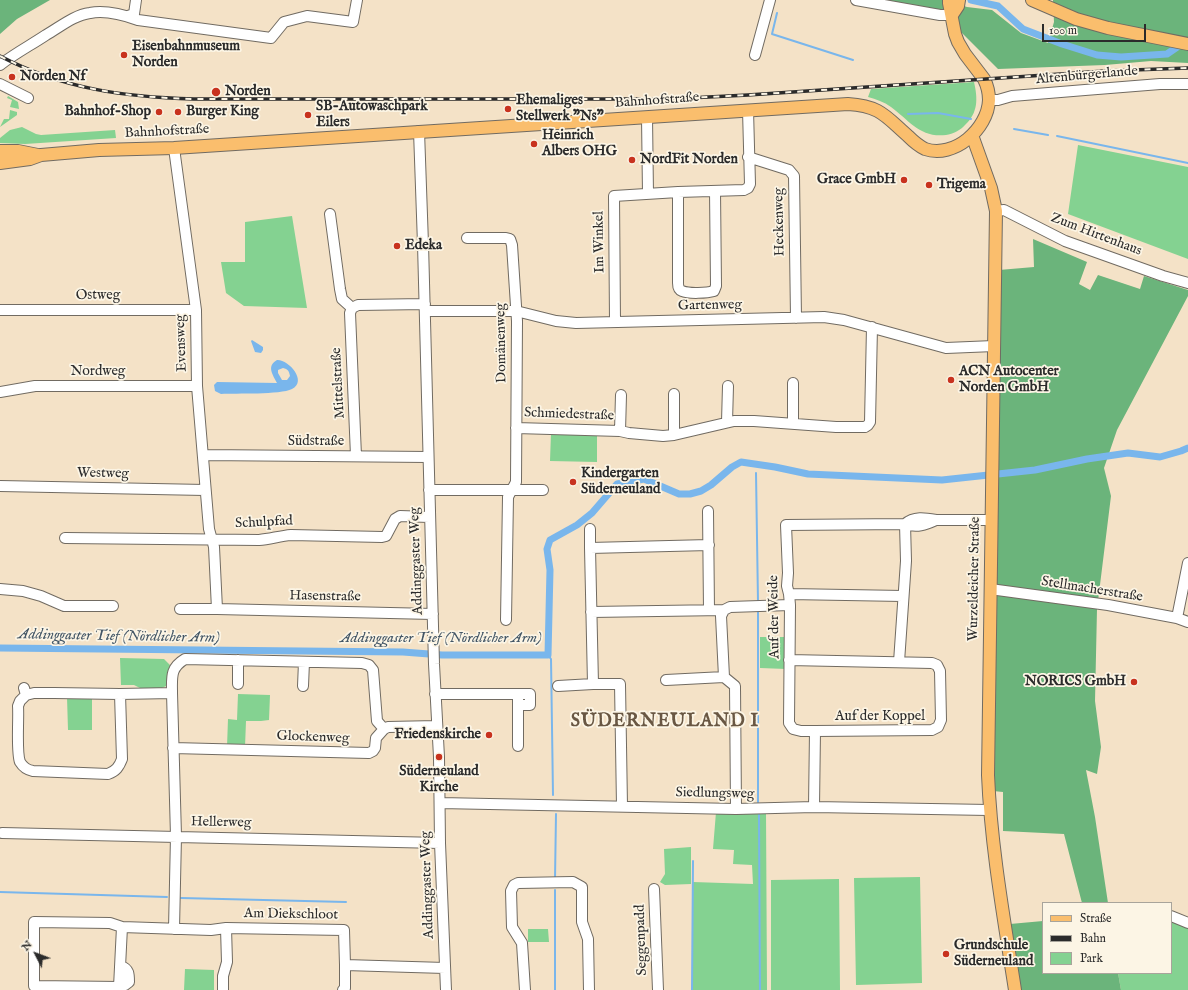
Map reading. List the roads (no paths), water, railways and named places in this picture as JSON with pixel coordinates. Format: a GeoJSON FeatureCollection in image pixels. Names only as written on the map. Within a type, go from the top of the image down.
{"type":"FeatureCollection","features":[{"type":"Feature","properties":{"kind":"main road"},"geometry":{"type":"LineString","coordinates":[[1032,0],[1076,19],[1108,28],[1188,44]]}},
{"type":"Feature","properties":{"kind":"main road"},"geometry":{"type":"LineString","coordinates":[[953,5],[955,34],[958,42],[987,84],[989,100],[984,119],[972,135]]}},
{"type":"Feature","properties":{"kind":"main road","name":"Bahnhofstraße"},"geometry":{"type":"LineString","coordinates":[[0,151],[18,151],[41,155],[99,150],[174,148],[857,104],[882,112],[906,135],[925,148],[937,151],[949,149],[972,135]]}},
{"type":"Feature","properties":{"kind":"main road","name":"Wurzeldeicher Straße"},"geometry":{"type":"LineString","coordinates":[[972,135],[991,188],[996,211],[988,761],[990,810],[1015,990]]}},
{"type":"Feature","properties":{"kind":"main road","name":"Wurzeldeicher Straße"},"geometry":{"type":"LineString","coordinates":[[961,143],[983,168]]}},
{"type":"Feature","properties":{"kind":"main road","name":"Bahnhofstraße"},"geometry":{"type":"LineString","coordinates":[[0,163],[30,159],[41,155]]}},
{"type":"Feature","properties":{"kind":"street"},"geometry":{"type":"LineString","coordinates":[[128,16],[134,14],[136,0]]}},
{"type":"Feature","properties":{"kind":"street"},"geometry":{"type":"LineString","coordinates":[[0,66],[78,16],[90,12],[128,16],[138,20],[271,38],[284,22],[308,16],[353,22],[357,0]]}},
{"type":"Feature","properties":{"kind":"street"},"geometry":{"type":"LineString","coordinates":[[755,55],[770,0]]}},
{"type":"Feature","properties":{"kind":"street"},"geometry":{"type":"LineString","coordinates":[[856,0],[940,15],[953,5]]}},
{"type":"Feature","properties":{"kind":"street"},"geometry":{"type":"LineString","coordinates":[[0,84],[28,98]]}},
{"type":"Feature","properties":{"kind":"street","name":"Altenbürgerlande"},"geometry":{"type":"LineString","coordinates":[[989,100],[998,100],[1012,96],[1085,90],[1160,84],[1188,84]]}},
{"type":"Feature","properties":{"kind":"street"},"geometry":{"type":"LineString","coordinates":[[647,117],[648,194],[744,190],[748,188],[750,184],[748,157],[748,110]]}},
{"type":"Feature","properties":{"kind":"street","name":"Addinggaster Weg"},"geometry":{"type":"LineString","coordinates":[[419,132],[425,308],[433,647],[446,990]]}},
{"type":"Feature","properties":{"kind":"street","name":"Evensweg"},"geometry":{"type":"LineString","coordinates":[[174,148],[196,310],[197,386],[209,529],[212,539]]}},
{"type":"Feature","properties":{"kind":"street","name":"Heckenweg"},"geometry":{"type":"LineString","coordinates":[[748,157],[789,170],[794,176],[796,318]]}},
{"type":"Feature","properties":{"kind":"street"},"geometry":{"type":"LineString","coordinates":[[678,192],[679,289],[681,291],[710,292],[714,291],[716,286],[715,191]]}},
{"type":"Feature","properties":{"kind":"street","name":"Im Winkel"},"geometry":{"type":"LineString","coordinates":[[615,322],[614,196],[648,194]]}},
{"type":"Feature","properties":{"kind":"street","name":"Zum Hirtenhaus"},"geometry":{"type":"LineString","coordinates":[[996,211],[1004,210],[1065,241],[1163,276],[1188,283]]}},
{"type":"Feature","properties":{"kind":"street"},"geometry":{"type":"LineString","coordinates":[[330,214],[342,299],[352,308],[358,305],[425,308]]}},
{"type":"Feature","properties":{"kind":"street","name":"Domänenweg"},"geometry":{"type":"LineString","coordinates":[[467,238],[506,238],[510,239],[512,245],[517,321],[516,482],[508,497],[506,620]]}},
{"type":"Feature","properties":{"kind":"street","name":"Mittelstraße"},"geometry":{"type":"LineString","coordinates":[[352,308],[350,313],[356,456]]}},
{"type":"Feature","properties":{"kind":"street","name":"Gartenweg"},"geometry":{"type":"LineString","coordinates":[[425,308],[516,311],[556,321],[576,323],[824,317],[872,327],[946,348],[994,346]]}},
{"type":"Feature","properties":{"kind":"street","name":"Ostweg"},"geometry":{"type":"LineString","coordinates":[[0,310],[196,310]]}},
{"type":"Feature","properties":{"kind":"street","name":"Schmiedestraße"},"geometry":{"type":"LineString","coordinates":[[516,428],[620,431],[663,436],[674,435],[734,421],[836,427],[865,427],[870,422],[872,327]]}},
{"type":"Feature","properties":{"kind":"street"},"geometry":{"type":"LineString","coordinates":[[793,383],[793,424]]}},
{"type":"Feature","properties":{"kind":"street","name":"Nordweg"},"geometry":{"type":"LineString","coordinates":[[0,392],[35,386],[197,386]]}},
{"type":"Feature","properties":{"kind":"street"},"geometry":{"type":"LineString","coordinates":[[727,422],[728,386]]}},
{"type":"Feature","properties":{"kind":"street"},"geometry":{"type":"LineString","coordinates":[[674,394],[674,435]]}},
{"type":"Feature","properties":{"kind":"street","name":"Schmiedestraße"},"geometry":{"type":"LineString","coordinates":[[620,431],[621,395]]}},
{"type":"Feature","properties":{"kind":"street","name":"Südstraße"},"geometry":{"type":"LineString","coordinates":[[203,455],[428,457]]}},
{"type":"Feature","properties":{"kind":"street","name":"Westweg"},"geometry":{"type":"LineString","coordinates":[[0,486],[206,490]]}},
{"type":"Feature","properties":{"kind":"street"},"geometry":{"type":"LineString","coordinates":[[429,490],[543,490]]}},
{"type":"Feature","properties":{"kind":"street"},"geometry":{"type":"LineString","coordinates":[[708,511],[709,610]]}},
{"type":"Feature","properties":{"kind":"street","name":"Schulpfad"},"geometry":{"type":"LineString","coordinates":[[65,538],[271,539],[291,535],[382,537],[386,536],[395,519],[400,516],[429,517]]}},
{"type":"Feature","properties":{"kind":"street","name":"Auf der Weide"},"geometry":{"type":"LineString","coordinates":[[815,731],[801,731],[793,729],[789,723],[790,605],[789,594],[786,586],[788,573],[786,525],[905,524],[911,526],[922,526],[936,520],[992,520]]}},
{"type":"Feature","properties":{"kind":"street"},"geometry":{"type":"LineString","coordinates":[[899,662],[906,561],[905,524]]}},
{"type":"Feature","properties":{"kind":"street"},"geometry":{"type":"LineString","coordinates":[[590,529],[593,684]]}},
{"type":"Feature","properties":{"kind":"street"},"geometry":{"type":"LineString","coordinates":[[212,539],[214,546],[217,609]]}},
{"type":"Feature","properties":{"kind":"street"},"geometry":{"type":"LineString","coordinates":[[590,548],[709,545]]}},
{"type":"Feature","properties":{"kind":"street"},"geometry":{"type":"LineString","coordinates":[[1177,618],[1188,563]]}},
{"type":"Feature","properties":{"kind":"street"},"geometry":{"type":"LineString","coordinates":[[0,589],[23,591],[41,596],[64,606],[114,606]]}},
{"type":"Feature","properties":{"kind":"street","name":"Stellmacherstraße"},"geometry":{"type":"LineString","coordinates":[[990,589],[1108,605],[1177,618],[1188,622]]}},
{"type":"Feature","properties":{"kind":"street"},"geometry":{"type":"LineString","coordinates":[[789,594],[903,596]]}},
{"type":"Feature","properties":{"kind":"street"},"geometry":{"type":"LineString","coordinates":[[591,612],[724,610],[730,607],[790,605]]}},
{"type":"Feature","properties":{"kind":"street","name":"Hasenstraße"},"geometry":{"type":"LineString","coordinates":[[180,609],[433,614]]}},
{"type":"Feature","properties":{"kind":"street"},"geometry":{"type":"LineString","coordinates":[[724,610],[721,616],[724,677]]}},
{"type":"Feature","properties":{"kind":"street"},"geometry":{"type":"LineString","coordinates":[[174,929],[176,836],[172,693],[173,672],[178,664],[185,659],[362,663],[369,665],[373,670],[377,721],[384,729],[388,727],[437,726]]}},
{"type":"Feature","properties":{"kind":"street"},"geometry":{"type":"LineString","coordinates":[[238,660],[238,684]]}},
{"type":"Feature","properties":{"kind":"street","name":"Auf der Koppel"},"geometry":{"type":"LineString","coordinates":[[789,660],[932,662],[937,665],[940,671],[941,720],[938,727],[932,730],[815,731]]}},
{"type":"Feature","properties":{"kind":"street"},"geometry":{"type":"LineString","coordinates":[[304,662],[304,686]]}},
{"type":"Feature","properties":{"kind":"street"},"geometry":{"type":"LineString","coordinates":[[666,680],[724,677],[735,686],[736,809]]}},
{"type":"Feature","properties":{"kind":"street"},"geometry":{"type":"LineString","coordinates":[[558,686],[620,684],[622,806]]}},
{"type":"Feature","properties":{"kind":"street"},"geometry":{"type":"LineString","coordinates":[[120,694],[122,759],[120,766],[114,772],[108,774],[33,771],[28,770],[23,766],[19,756],[18,706],[24,692],[120,694],[172,693]]}},
{"type":"Feature","properties":{"kind":"street"},"geometry":{"type":"LineString","coordinates":[[435,694],[518,694],[518,746]]}},
{"type":"Feature","properties":{"kind":"street","name":"Glockenweg"},"geometry":{"type":"LineString","coordinates":[[173,748],[369,753],[375,748],[376,738],[384,729]]}},
{"type":"Feature","properties":{"kind":"street"},"geometry":{"type":"LineString","coordinates":[[814,807],[815,731]]}},
{"type":"Feature","properties":{"kind":"street","name":"Siedlungsweg"},"geometry":{"type":"LineString","coordinates":[[440,803],[736,809],[814,807],[990,810]]}},
{"type":"Feature","properties":{"kind":"street","name":"Hellerweg"},"geometry":{"type":"LineString","coordinates":[[2,833],[440,843]]}},
{"type":"Feature","properties":{"kind":"street"},"geometry":{"type":"LineString","coordinates":[[525,990],[522,943],[512,927],[511,890],[514,885],[518,883],[573,882],[582,887],[582,922],[588,940],[589,990]]}},
{"type":"Feature","properties":{"kind":"street","name":"Seggenpadd"},"geometry":{"type":"LineString","coordinates":[[654,889],[658,990]]}},
{"type":"Feature","properties":{"kind":"street"},"geometry":{"type":"LineString","coordinates":[[1172,916],[1188,923]]}},
{"type":"Feature","properties":{"kind":"street","name":"Am Diekschloot"},"geometry":{"type":"LineString","coordinates":[[122,927],[119,987],[34,986],[34,922],[110,923],[122,927],[211,930],[223,928],[344,930],[345,965]]}},
{"type":"Feature","properties":{"kind":"street"},"geometry":{"type":"LineString","coordinates":[[223,928],[227,962],[223,976],[223,990]]}},
{"type":"Feature","properties":{"kind":"street"},"geometry":{"type":"LineString","coordinates":[[342,990],[345,988],[345,965],[445,968]]}},
{"type":"Feature","properties":{"kind":"water"},"geometry":{"type":"Polygon","coordinates":[[[252,340],[263,347],[261,353],[255,352],[251,341],[252,340]]]}},
{"type":"Feature","properties":{"kind":"water"},"geometry":{"type":"Polygon","coordinates":[[[277,360],[286,363],[295,371],[298,381],[292,389],[268,393],[221,394],[215,391],[214,385],[217,382],[277,383],[271,371],[274,362],[277,360]],[[285,368],[278,370],[282,380],[287,380],[290,376],[288,370],[285,368]]]}},
{"type":"Feature","properties":{"kind":"waterway"},"geometry":{"type":"LineString","coordinates":[[971,0],[998,6],[1023,29],[1062,44],[1097,55],[1121,57],[1167,54],[1183,43]]}},
{"type":"Feature","properties":{"kind":"waterway"},"geometry":{"type":"LineString","coordinates":[[777,13],[772,34],[853,60]]}},
{"type":"Feature","properties":{"kind":"waterway"},"geometry":{"type":"LineString","coordinates":[[908,114],[938,113],[971,119]]}},
{"type":"Feature","properties":{"kind":"waterway"},"geometry":{"type":"LineString","coordinates":[[1014,129],[1048,135]]}},
{"type":"Feature","properties":{"kind":"waterway"},"geometry":{"type":"LineString","coordinates":[[1057,136],[1188,163]]}},
{"type":"Feature","properties":{"kind":"waterway","name":"Addinggaster Tief (Nördlicher Arm)"},"geometry":{"type":"LineString","coordinates":[[0,648],[403,652],[442,655],[548,655],[550,570],[547,549],[550,540],[577,525],[592,513],[617,484],[644,479],[679,494],[690,494],[701,491],[711,485],[732,467],[741,462],[808,474],[942,480],[1035,470],[1087,459],[1128,453],[1160,457],[1188,448]]}},
{"type":"Feature","properties":{"kind":"waterway"},"geometry":{"type":"LineString","coordinates":[[756,473],[758,602]]}},
{"type":"Feature","properties":{"kind":"waterway"},"geometry":{"type":"LineString","coordinates":[[758,610],[758,802]]}},
{"type":"Feature","properties":{"kind":"waterway"},"geometry":{"type":"LineString","coordinates":[[548,655],[551,659],[553,795]]}},
{"type":"Feature","properties":{"kind":"waterway"},"geometry":{"type":"LineString","coordinates":[[555,879],[556,814]]}},
{"type":"Feature","properties":{"kind":"waterway"},"geometry":{"type":"LineString","coordinates":[[759,815],[760,990]]}},
{"type":"Feature","properties":{"kind":"waterway"},"geometry":{"type":"LineString","coordinates":[[692,990],[693,861]]}},
{"type":"Feature","properties":{"kind":"waterway"},"geometry":{"type":"LineString","coordinates":[[555,890],[555,990]]}},
{"type":"Feature","properties":{"kind":"waterway"},"geometry":{"type":"LineString","coordinates":[[0,892],[167,897]]}},
{"type":"Feature","properties":{"kind":"waterway"},"geometry":{"type":"LineString","coordinates":[[181,898],[346,902]]}},
{"type":"Feature","properties":{"kind":"railway"},"geometry":{"type":"LineString","coordinates":[[0,56],[24,67],[71,84],[118,93],[194,99],[669,99],[1105,71],[1188,68]]}},
{"type":"Feature","properties":{"kind":"place","name":"Eisenbahnmuseum Norden"},"geometry":{"type":"Point","coordinates":[124,55]}},
{"type":"Feature","properties":{"kind":"place","name":"Norden Nf"},"geometry":{"type":"Point","coordinates":[12,77]}},
{"type":"Feature","properties":{"kind":"place","name":"Norden"},"geometry":{"type":"Point","coordinates":[216,92]}},
{"type":"Feature","properties":{"kind":"place","name":"Ehemaliges Stellwerk \"Ns\""},"geometry":{"type":"Point","coordinates":[508,109]}},
{"type":"Feature","properties":{"kind":"place","name":"Bahnhof-Shop"},"geometry":{"type":"Point","coordinates":[159,112]}},
{"type":"Feature","properties":{"kind":"place","name":"Burger King"},"geometry":{"type":"Point","coordinates":[178,112]}},
{"type":"Feature","properties":{"kind":"place","name":"SB-Autowaschpark Eilers"},"geometry":{"type":"Point","coordinates":[308,115]}},
{"type":"Feature","properties":{"kind":"place","name":"Heinrich Albers OHG"},"geometry":{"type":"Point","coordinates":[534,144]}},
{"type":"Feature","properties":{"kind":"place","name":"NordFit Norden"},"geometry":{"type":"Point","coordinates":[632,160]}},
{"type":"Feature","properties":{"kind":"place","name":"Grace GmbH"},"geometry":{"type":"Point","coordinates":[904,180]}},
{"type":"Feature","properties":{"kind":"place","name":"Trigema"},"geometry":{"type":"Point","coordinates":[929,185]}},
{"type":"Feature","properties":{"kind":"place","name":"Edeka"},"geometry":{"type":"Point","coordinates":[397,246]}},
{"type":"Feature","properties":{"kind":"place","name":"ACN Autocenter Norden GmbH"},"geometry":{"type":"Point","coordinates":[951,380]}},
{"type":"Feature","properties":{"kind":"place","name":"Kindergarten Süderneuland"},"geometry":{"type":"Point","coordinates":[573,482]}},
{"type":"Feature","properties":{"kind":"place","name":"NORICS GmbH"},"geometry":{"type":"Point","coordinates":[1134,682]}},
{"type":"Feature","properties":{"kind":"place","name":"Friedenskirche"},"geometry":{"type":"Point","coordinates":[489,735]}},
{"type":"Feature","properties":{"kind":"place","name":"Süderneuland Kirche"},"geometry":{"type":"Point","coordinates":[439,757]}},
{"type":"Feature","properties":{"kind":"place","name":"Grundschule Süderneuland"},"geometry":{"type":"Point","coordinates":[946,954]}},
{"type":"Feature","properties":{"kind":"district","name":"SÜDERNEULAND I"},"geometry":{"type":"Point","coordinates":[665,722]}}]}
